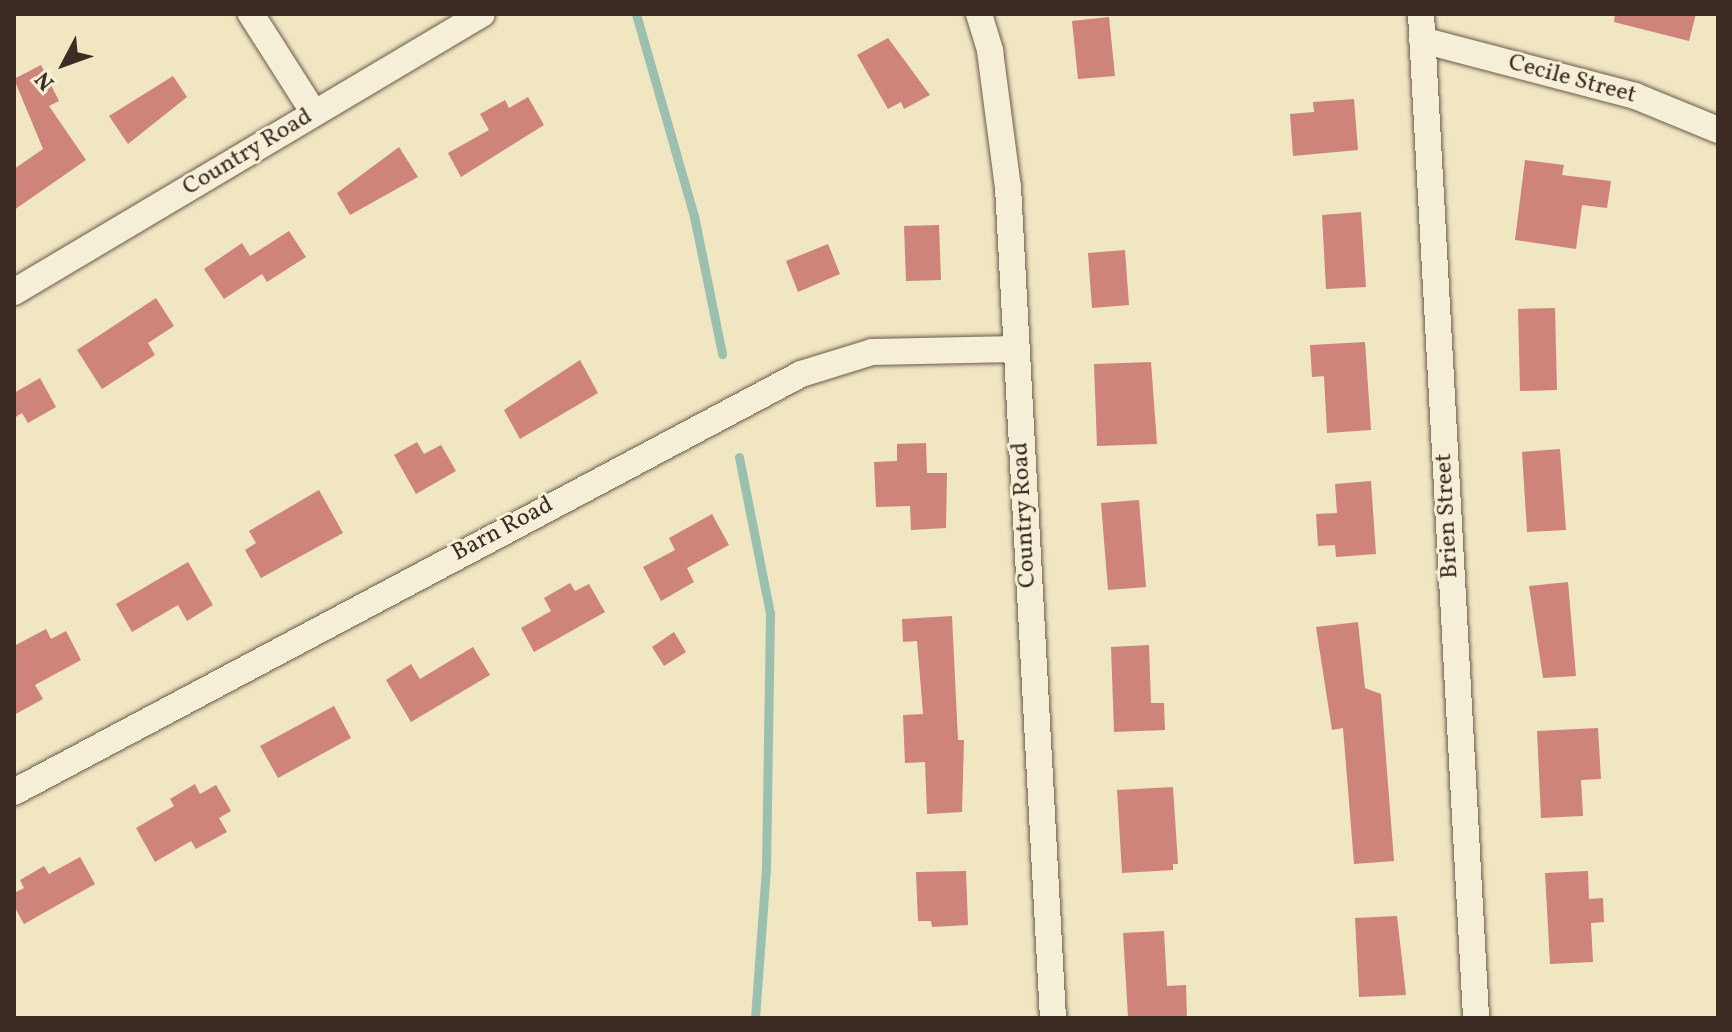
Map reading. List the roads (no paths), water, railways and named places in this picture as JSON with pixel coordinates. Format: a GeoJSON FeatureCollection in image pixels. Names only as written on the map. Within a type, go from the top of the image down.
{"type":"FeatureCollection","features":[{"type":"Feature","properties":{"kind":"street"},"geometry":{"type":"LineString","coordinates":[[251,14],[314,113]]}},
{"type":"Feature","properties":{"kind":"street","name":"Country Road"},"geometry":{"type":"LineString","coordinates":[[14,292],[482,14]]}},
{"type":"Feature","properties":{"kind":"street","name":"Country Road"},"geometry":{"type":"LineString","coordinates":[[979,14],[1002,128],[1053,1018]]}},
{"type":"Feature","properties":{"kind":"street","name":"Cecile Street"},"geometry":{"type":"LineString","coordinates":[[1422,27],[1635,96],[1718,130]]}},
{"type":"Feature","properties":{"kind":"street","name":"Brien Street"},"geometry":{"type":"LineString","coordinates":[[1422,27],[1476,1018]]}},
{"type":"Feature","properties":{"kind":"street","name":"Barn Road"},"geometry":{"type":"LineString","coordinates":[[14,792],[801,374],[872,352],[1016,349]]}},
{"type":"Feature","properties":{"kind":"waterway"},"geometry":{"type":"LineString","coordinates":[[636,14],[694,216],[722,354]]}},
{"type":"Feature","properties":{"kind":"waterway"},"geometry":{"type":"LineString","coordinates":[[739,457],[770,613],[766,868],[755,1018]]}}]}
